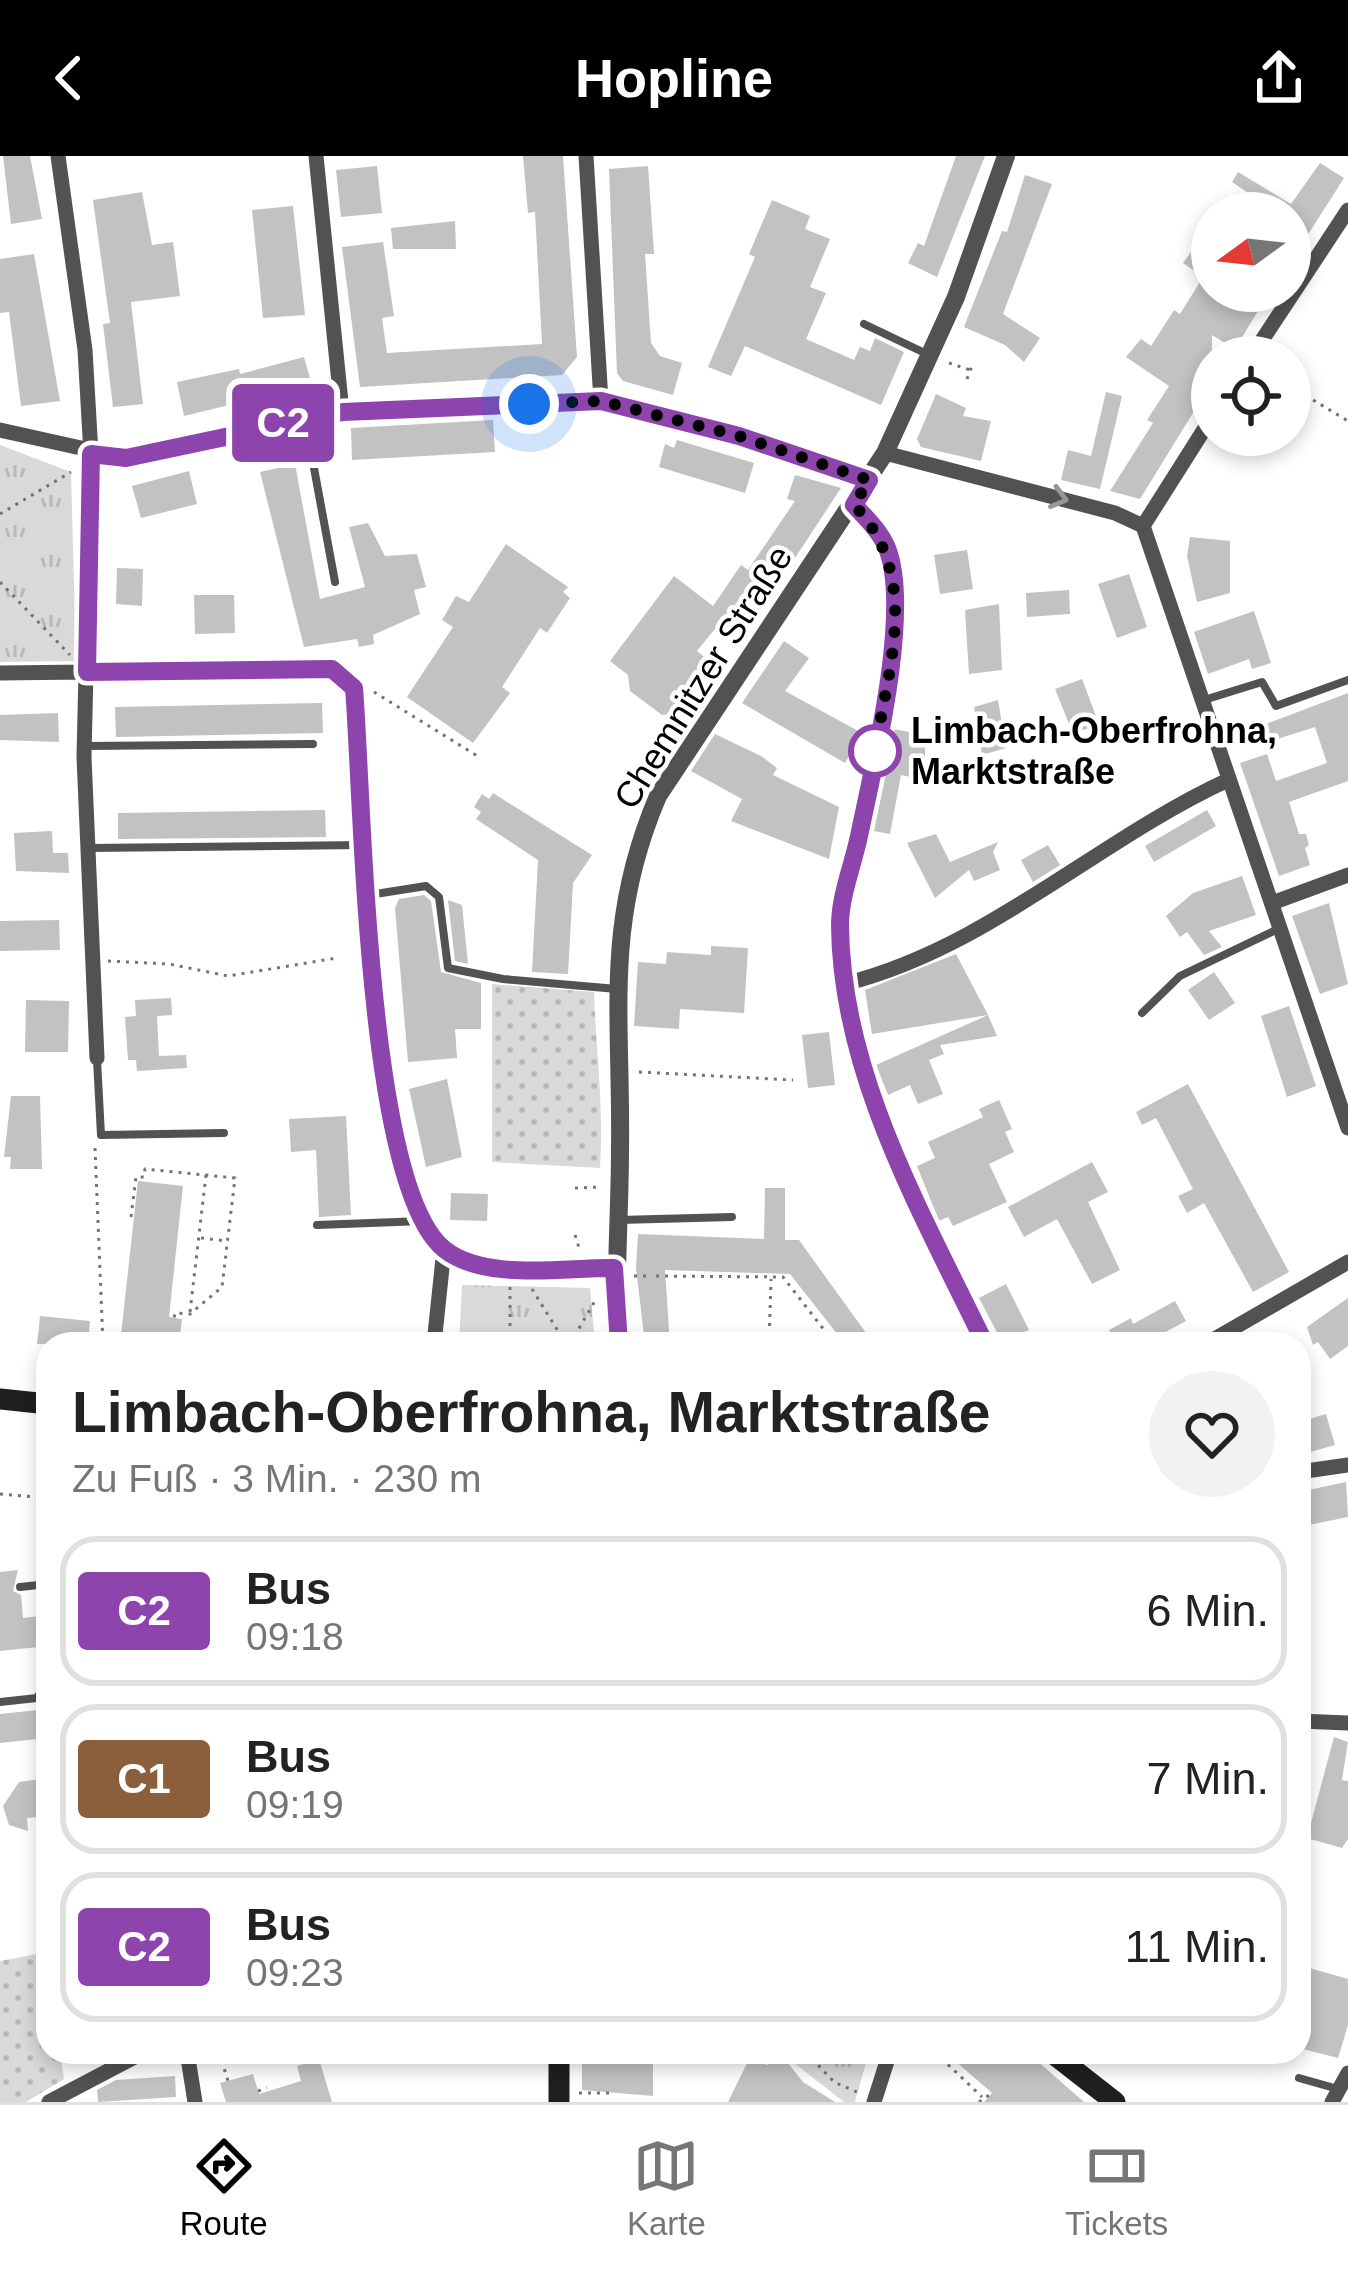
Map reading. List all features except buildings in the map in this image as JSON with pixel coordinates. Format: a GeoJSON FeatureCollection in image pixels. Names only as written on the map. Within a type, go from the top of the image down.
{"type":"FeatureCollection","features":[{"type":"Feature","properties":{"kind":"main road"},"geometry":{"type":"LineString","coordinates":[[0,1400],[36,1403]]}},
{"type":"Feature","properties":{"kind":"main road"},"geometry":{"type":"LineString","coordinates":[[559,2098],[560,2064]]}},
{"type":"Feature","properties":{"kind":"main road"},"geometry":{"type":"LineString","coordinates":[[1066,2064],[1115,2102]]}},
{"type":"Feature","properties":{"kind":"street"},"geometry":{"type":"LineString","coordinates":[[58,156],[85,350],[91,454],[81,666],[97,1058]]}},
{"type":"Feature","properties":{"kind":"street"},"geometry":{"type":"LineString","coordinates":[[316,156],[343,412]]}},
{"type":"Feature","properties":{"kind":"street"},"geometry":{"type":"LineString","coordinates":[[586,156],[601,401]]}},
{"type":"Feature","properties":{"kind":"street","name":"Chemnitzer Straße"},"geometry":{"type":"LineString","coordinates":[[618,1332],[614,1268],[620,1186],[617,989],[622,898],[658,796],[885,453],[930,356],[1006,156]]}},
{"type":"Feature","properties":{"kind":"street"},"geometry":{"type":"LineString","coordinates":[[1265,336],[1348,210]]}},
{"type":"Feature","properties":{"kind":"street"},"geometry":{"type":"LineString","coordinates":[[0,430],[91,454],[126,458],[343,412],[601,401],[739,436],[869,480]]}},
{"type":"Feature","properties":{"kind":"street"},"geometry":{"type":"LineString","coordinates":[[1143,526],[1191,450]]}},
{"type":"Feature","properties":{"kind":"street"},"geometry":{"type":"LineString","coordinates":[[885,453],[1115,513],[1143,526],[1348,1128]]}},
{"type":"Feature","properties":{"kind":"street"},"geometry":{"type":"LineString","coordinates":[[854,505],[887,548],[896,597],[875,752],[840,919],[844,984],[862,1069],[927,1224],[980,1332]]}},
{"type":"Feature","properties":{"kind":"street"},"geometry":{"type":"LineString","coordinates":[[0,673],[81,666],[332,669],[354,688],[383,1084],[423,1221],[444,1249],[466,1261],[514,1267],[614,1268]]}},
{"type":"Feature","properties":{"kind":"street"},"geometry":{"type":"LineString","coordinates":[[844,984],[885,974],[965,938],[1181,801],[1228,780]]}},
{"type":"Feature","properties":{"kind":"street"},"geometry":{"type":"LineString","coordinates":[[1271,903],[1348,875]]}},
{"type":"Feature","properties":{"kind":"street"},"geometry":{"type":"LineString","coordinates":[[435,1332],[444,1249]]}},
{"type":"Feature","properties":{"kind":"street"},"geometry":{"type":"LineString","coordinates":[[1227,1332],[1348,1262]]}},
{"type":"Feature","properties":{"kind":"street"},"geometry":{"type":"LineString","coordinates":[[1311,1471],[1348,1466]]}},
{"type":"Feature","properties":{"kind":"street"},"geometry":{"type":"LineString","coordinates":[[1311,1721],[1348,1723]]}},
{"type":"Feature","properties":{"kind":"street"},"geometry":{"type":"LineString","coordinates":[[49,2102],[121,2064]]}},
{"type":"Feature","properties":{"kind":"street"},"geometry":{"type":"LineString","coordinates":[[189,2064],[195,2102]]}},
{"type":"Feature","properties":{"kind":"street"},"geometry":{"type":"LineString","coordinates":[[874,2101],[886,2064]]}},
{"type":"Feature","properties":{"kind":"street"},"geometry":{"type":"LineString","coordinates":[[1336,2096],[1348,2073]]}},
{"type":"Feature","properties":{"kind":"lane"},"geometry":{"type":"LineString","coordinates":[[863,324],[930,356]]}},
{"type":"Feature","properties":{"kind":"lane"},"geometry":{"type":"LineString","coordinates":[[305,419],[334,582]]}},
{"type":"Feature","properties":{"kind":"lane"},"geometry":{"type":"LineString","coordinates":[[1203,701],[1262,682],[1276,706],[1348,680]]}},
{"type":"Feature","properties":{"kind":"lane"},"geometry":{"type":"LineString","coordinates":[[84,746],[313,744]]}},
{"type":"Feature","properties":{"kind":"lane"},"geometry":{"type":"LineString","coordinates":[[88,848],[366,844]]}},
{"type":"Feature","properties":{"kind":"lane"},"geometry":{"type":"LineString","coordinates":[[369,895],[426,886],[439,897],[448,968],[503,979],[617,989]]}},
{"type":"Feature","properties":{"kind":"lane"},"geometry":{"type":"LineString","coordinates":[[1142,1013],[1180,976],[1280,928]]}},
{"type":"Feature","properties":{"kind":"lane"},"geometry":{"type":"LineString","coordinates":[[97,1058],[101,1136],[224,1132]]}},
{"type":"Feature","properties":{"kind":"lane"},"geometry":{"type":"LineString","coordinates":[[618,1220],[732,1217]]}},
{"type":"Feature","properties":{"kind":"lane"},"geometry":{"type":"LineString","coordinates":[[317,1225],[423,1221]]}},
{"type":"Feature","properties":{"kind":"lane"},"geometry":{"type":"LineString","coordinates":[[20,1587],[36,1585]]}},
{"type":"Feature","properties":{"kind":"lane"},"geometry":{"type":"LineString","coordinates":[[0,1702],[36,1699]]}},
{"type":"Feature","properties":{"kind":"lane"},"geometry":{"type":"LineString","coordinates":[[1300,2078],[1336,2096]]}},
{"type":"Feature","properties":{"kind":"path"},"geometry":{"type":"LineString","coordinates":[[930,356],[970,370]]}},
{"type":"Feature","properties":{"kind":"path"},"geometry":{"type":"LineString","coordinates":[[967,379],[973,363]]}},
{"type":"Feature","properties":{"kind":"path"},"geometry":{"type":"LineString","coordinates":[[1311,399],[1348,421]]}},
{"type":"Feature","properties":{"kind":"path"},"geometry":{"type":"LineString","coordinates":[[0,514],[71,472]]}},
{"type":"Feature","properties":{"kind":"path"},"geometry":{"type":"LineString","coordinates":[[0,582],[81,666]]}},
{"type":"Feature","properties":{"kind":"path"},"geometry":{"type":"LineString","coordinates":[[381,696],[479,758]]}},
{"type":"Feature","properties":{"kind":"path"},"geometry":{"type":"LineString","coordinates":[[93,961],[169,964],[228,976],[337,958]]}},
{"type":"Feature","properties":{"kind":"path"},"geometry":{"type":"LineString","coordinates":[[619,1071],[793,1080]]}},
{"type":"Feature","properties":{"kind":"path"},"geometry":{"type":"LineString","coordinates":[[101,1136],[91,1155],[102,1332]]}},
{"type":"Feature","properties":{"kind":"path"},"geometry":{"type":"LineString","coordinates":[[131,1217],[136,1177],[144,1180],[145,1169],[235,1178],[222,1288],[190,1314],[175,1312],[174,1318]]}},
{"type":"Feature","properties":{"kind":"path"},"geometry":{"type":"LineString","coordinates":[[190,1314],[206,1175]]}},
{"type":"Feature","properties":{"kind":"path"},"geometry":{"type":"LineString","coordinates":[[575,1188],[620,1186]]}},
{"type":"Feature","properties":{"kind":"path"},"geometry":{"type":"LineString","coordinates":[[575,1235],[579,1248]]}},
{"type":"Feature","properties":{"kind":"path"},"geometry":{"type":"LineString","coordinates":[[199,1238],[227,1241]]}},
{"type":"Feature","properties":{"kind":"path"},"geometry":{"type":"LineString","coordinates":[[511,1332],[514,1267]]}},
{"type":"Feature","properties":{"kind":"path"},"geometry":{"type":"LineString","coordinates":[[514,1267],[560,1332]]}},
{"type":"Feature","properties":{"kind":"path"},"geometry":{"type":"LineString","coordinates":[[575,1332],[614,1268]]}},
{"type":"Feature","properties":{"kind":"path"},"geometry":{"type":"LineString","coordinates":[[656,1276],[783,1277],[826,1332]]}},
{"type":"Feature","properties":{"kind":"path"},"geometry":{"type":"LineString","coordinates":[[770,1332],[771,1277]]}},
{"type":"Feature","properties":{"kind":"path"},"geometry":{"type":"LineString","coordinates":[[0,1494],[36,1497]]}},
{"type":"Feature","properties":{"kind":"path"},"geometry":{"type":"LineString","coordinates":[[223,2064],[228,2081]]}},
{"type":"Feature","properties":{"kind":"path"},"geometry":{"type":"LineString","coordinates":[[817,2064],[834,2082],[874,2101]]}},
{"type":"Feature","properties":{"kind":"path"},"geometry":{"type":"LineString","coordinates":[[947,2064],[981,2098],[992,2093]]}},
{"type":"Feature","properties":{"kind":"path"},"geometry":{"type":"LineString","coordinates":[[258,2091],[267,2088]]}},
{"type":"Feature","properties":{"kind":"path"},"geometry":{"type":"LineString","coordinates":[[559,2098],[614,2093]]}},
{"type":"Feature","properties":{"kind":"green space"},"geometry":{"type":"Polygon","coordinates":[[[0,445],[71,472],[76,661],[0,662],[0,445]]]}},
{"type":"Feature","properties":{"kind":"green space"},"geometry":{"type":"Polygon","coordinates":[[[492,984],[594,992],[600,1168],[492,1162],[492,984]]]}},
{"type":"Feature","properties":{"kind":"green space"},"geometry":{"type":"Polygon","coordinates":[[[462,1285],[590,1288],[594,1332],[460,1332],[462,1285]]]}},
{"type":"Feature","properties":{"kind":"green space"},"geometry":{"type":"Polygon","coordinates":[[[36,1954],[36,2064],[62,2064],[64,2079],[26,2102],[0,2102],[0,1961],[36,1954]]]}},
{"type":"Feature","properties":{"kind":"green space"},"geometry":{"type":"Polygon","coordinates":[[[795,2064],[866,2064],[855,2102],[844,2102],[795,2064]]]}},
{"type":"Feature","properties":{"kind":"bus line","name":"C2"},"geometry":{"type":"LineString","coordinates":[[618,1332],[614,1268],[489,1267],[466,1261],[444,1249],[416,1205],[383,1084],[354,688],[332,669],[87,672],[91,454],[126,458],[343,412],[601,401],[739,436],[869,480],[854,505],[887,548],[896,597],[875,752],[840,919],[844,984],[862,1069],[927,1224],[979,1332]]}},
{"type":"Feature","properties":{"kind":"place","name":"Limbach-Oberfrohna, Marktstraße"},"geometry":{"type":"Point","coordinates":[875,751]}},
{"type":"Feature","properties":{"kind":"route"},"geometry":{"type":"LineString","coordinates":[[529,404],[601,401],[739,436],[869,480],[854,505],[887,548],[896,597],[875,751]]}}]}
